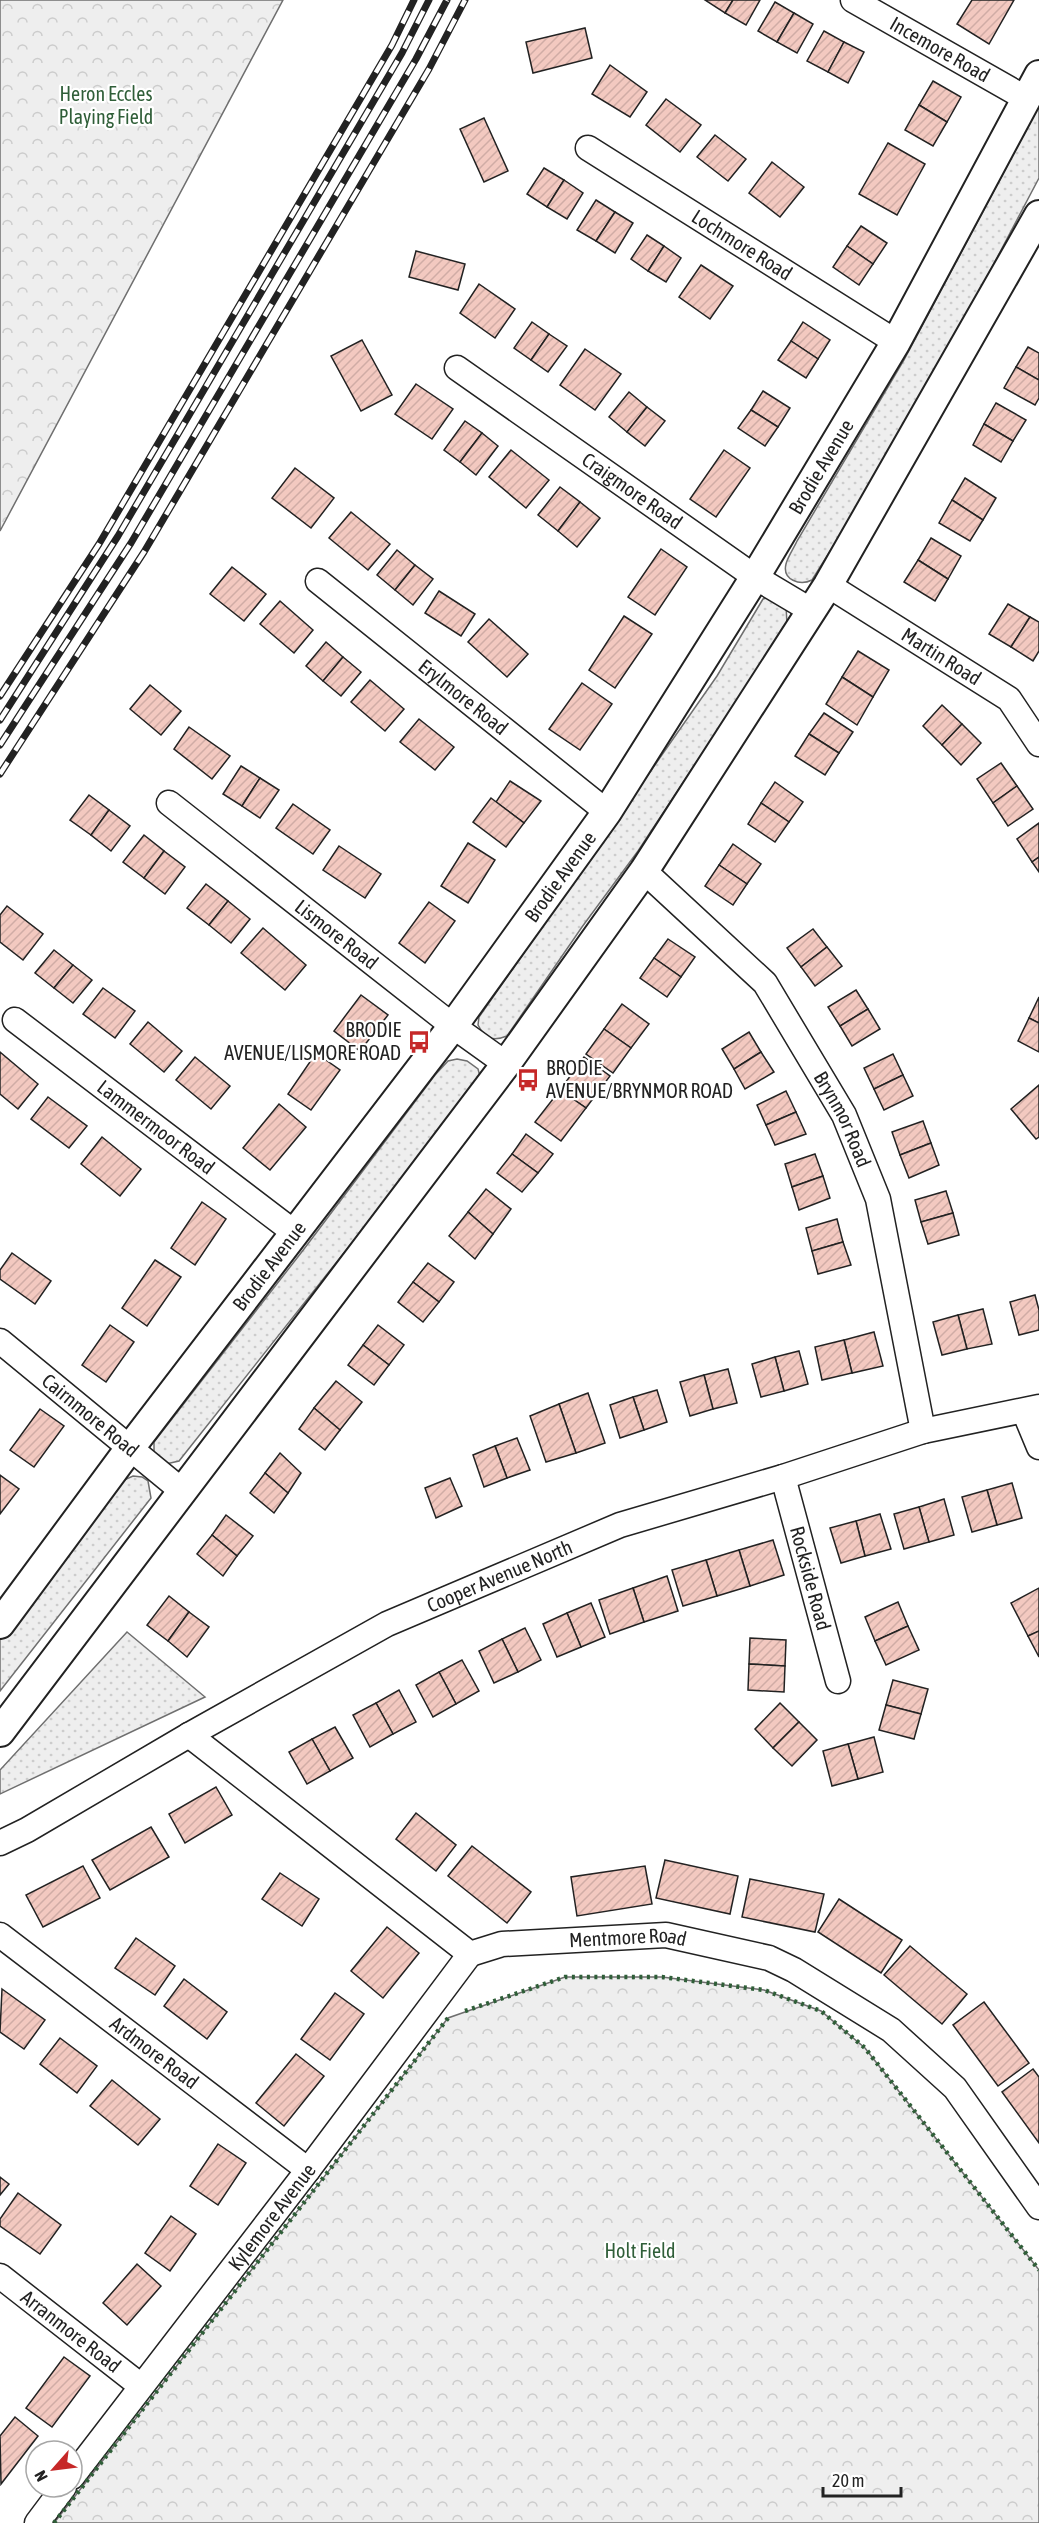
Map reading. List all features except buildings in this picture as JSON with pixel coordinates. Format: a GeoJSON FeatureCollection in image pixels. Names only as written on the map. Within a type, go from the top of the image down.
{"type":"FeatureCollection","features":[{"type":"Feature","properties":{"kind":"street","name":"Incemore Road"},"geometry":{"type":"LineString","coordinates":[[853,0],[1033,87]]}},
{"type":"Feature","properties":{"kind":"street","name":"Brodie Avenue"},"geometry":{"type":"LineString","coordinates":[[0,1624],[130,1449],[453,1026],[608,812],[755,577],[896,342],[1033,87]]}},
{"type":"Feature","properties":{"kind":"street","name":"Lochmore Road"},"geometry":{"type":"LineString","coordinates":[[588,148],[896,342]]}},
{"type":"Feature","properties":{"kind":"street"},"geometry":{"type":"LineString","coordinates":[[0,1732],[181,1490],[506,1064],[644,872],[828,585],[1039,215]]}},
{"type":"Feature","properties":{"kind":"street","name":"Craigmore Road"},"geometry":{"type":"LineString","coordinates":[[457,368],[755,577],[812,611]]}},
{"type":"Feature","properties":{"kind":"street","name":"Erylmore Road"},"geometry":{"type":"LineString","coordinates":[[318,581],[608,812]]}},
{"type":"Feature","properties":{"kind":"street","name":"Martin Road"},"geometry":{"type":"LineString","coordinates":[[828,585],[1009,699],[1039,744]]}},
{"type":"Feature","properties":{"kind":"street","name":"Lismore Road"},"geometry":{"type":"LineString","coordinates":[[169,803],[453,1026],[506,1064]]}},
{"type":"Feature","properties":{"kind":"street","name":"Brynmor Road"},"geometry":{"type":"LineString","coordinates":[[644,872],[765,983],[844,1115],[878,1198],[922,1431]]}},
{"type":"Feature","properties":{"kind":"street","name":"Lammermoor Road"},"geometry":{"type":"LineString","coordinates":[[15,1020],[296,1233]]}},
{"type":"Feature","properties":{"kind":"street","name":"Cairnmore Road"},"geometry":{"type":"LineString","coordinates":[[0,1341],[181,1490]]}},
{"type":"Feature","properties":{"kind":"street"},"geometry":{"type":"LineString","coordinates":[[1032,1409],[1039,1447]]}},
{"type":"Feature","properties":{"kind":"street","name":"Cooper Avenue North"},"geometry":{"type":"LineString","coordinates":[[0,1843],[27,1830],[189,1735],[387,1624],[620,1525],[783,1477],[922,1431],[1032,1409]]}},
{"type":"Feature","properties":{"kind":"street","name":"Rockside Road"},"geometry":{"type":"LineString","coordinates":[[783,1477],[838,1681]]}},
{"type":"Feature","properties":{"kind":"street"},"geometry":{"type":"LineString","coordinates":[[189,1735],[470,1954]]}},
{"type":"Feature","properties":{"kind":"street","name":"Ardmore Road"},"geometry":{"type":"LineString","coordinates":[[0,1935],[308,2170]]}},
{"type":"Feature","properties":{"kind":"street","name":"Mentmore Road"},"geometry":{"type":"LineString","coordinates":[[470,1954],[502,1944],[666,1935],[769,1958],[795,1970],[891,2030],[947,2081],[1039,2206]]}},
{"type":"Feature","properties":{"kind":"street","name":"Kylemore Avenue"},"geometry":{"type":"LineString","coordinates":[[84,2461],[308,2170],[470,1954]]}},
{"type":"Feature","properties":{"kind":"street","name":"Arranmore Road"},"geometry":{"type":"LineString","coordinates":[[0,2276],[141,2386]]}},
{"type":"Feature","properties":{"kind":"street"},"geometry":{"type":"LineString","coordinates":[[37,2523],[55,2499]]}},
{"type":"Feature","properties":{"kind":"green space","name":"Heron Eccles Playing Field"},"geometry":{"type":"Polygon","coordinates":[[[0,0],[283,0],[0,531],[0,0]]]}},
{"type":"Feature","properties":{"kind":"green space"},"geometry":{"type":"Polygon","coordinates":[[[1039,106],[1039,178],[939,368],[881,470],[812,580],[797,582],[789,578],[785,570],[786,564],[797,541],[904,360],[1039,106]]]}},
{"type":"Feature","properties":{"kind":"green space"},"geometry":{"type":"Polygon","coordinates":[[[773,596],[786,605],[787,625],[638,851],[507,1036],[493,1039],[486,1036],[478,1025],[479,1017],[717,676],[763,599],[773,596]]]}},
{"type":"Feature","properties":{"kind":"green space"},"geometry":{"type":"Polygon","coordinates":[[[457,1059],[467,1061],[478,1069],[481,1080],[179,1461],[166,1464],[154,1453],[154,1442],[435,1075],[448,1061],[457,1059]]]}},
{"type":"Feature","properties":{"kind":"green space"},"geometry":{"type":"Polygon","coordinates":[[[133,1476],[142,1477],[148,1481],[151,1498],[0,1691],[0,1637],[124,1480],[133,1476]]]}},
{"type":"Feature","properties":{"kind":"green space"},"geometry":{"type":"Polygon","coordinates":[[[127,1632],[205,1697],[0,1794],[0,1770],[127,1632]]]}},
{"type":"Feature","properties":{"kind":"green space","name":"Holt Field"},"geometry":{"type":"Polygon","coordinates":[[[565,1977],[662,1977],[764,1990],[821,2011],[865,2048],[1039,2270],[1039,2523],[54,2523],[73,2499],[84,2499],[84,2485],[448,2018],[565,1977]]]}},
{"type":"Feature","properties":{"kind":"railway"},"geometry":{"type":"LineString","coordinates":[[0,696],[99,544],[392,45],[414,0]]}},
{"type":"Feature","properties":{"kind":"railway"},"geometry":{"type":"LineString","coordinates":[[0,720],[118,536],[402,53],[429,0]]}},
{"type":"Feature","properties":{"kind":"railway"},"geometry":{"type":"LineString","coordinates":[[0,745],[131,543],[416,59],[447,0]]}},
{"type":"Feature","properties":{"kind":"railway"},"geometry":{"type":"LineString","coordinates":[[0,774],[144,552],[429,69],[465,0]]}},
{"type":"Feature","properties":{"kind":"hedge"},"geometry":{"type":"LineString","coordinates":[[465,2011],[565,1977],[662,1977],[764,1990],[821,2011],[865,2048],[1039,2270]]}},
{"type":"Feature","properties":{"kind":"hedge"},"geometry":{"type":"LineString","coordinates":[[54,2523],[448,2018]]}},
{"type":"Feature","properties":{"kind":"place","name":"BRODIE AVENUE/LISMORE ROAD"},"geometry":{"type":"Point","coordinates":[419,1042]}},
{"type":"Feature","properties":{"kind":"place","name":"BRODIE AVENUE/BRYNMOR ROAD"},"geometry":{"type":"Point","coordinates":[528,1080]}}]}
